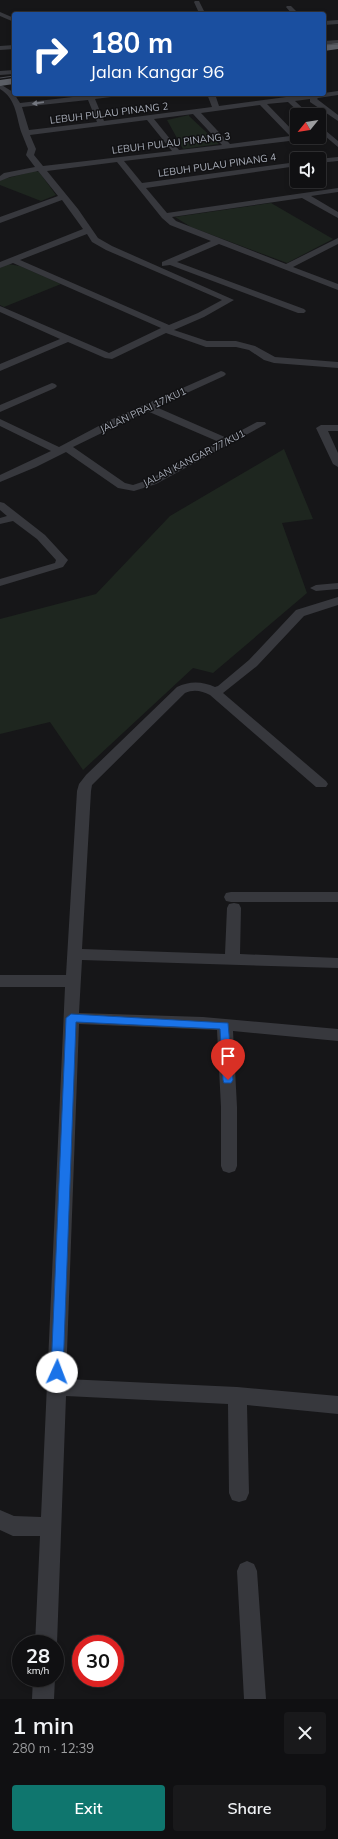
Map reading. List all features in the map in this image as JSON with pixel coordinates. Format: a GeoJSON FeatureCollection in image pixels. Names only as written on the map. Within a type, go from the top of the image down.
{"type":"FeatureCollection","features":[{"type":"Feature","properties":{"kind":"street"},"geometry":{"type":"LineString","coordinates":[[197,2],[201,12]]}},
{"type":"Feature","properties":{"kind":"street"},"geometry":{"type":"LineString","coordinates":[[289,7],[294,12]]}},
{"type":"Feature","properties":{"kind":"street"},"geometry":{"type":"LineString","coordinates":[[0,14],[12,19]]}},
{"type":"Feature","properties":{"kind":"street"},"geometry":{"type":"LineString","coordinates":[[326,23],[338,22]]}},
{"type":"Feature","properties":{"kind":"street"},"geometry":{"type":"LineString","coordinates":[[0,48],[12,47]]}},
{"type":"Feature","properties":{"kind":"street"},"geometry":{"type":"LineString","coordinates":[[12,74],[5,82],[12,95]]}},
{"type":"Feature","properties":{"kind":"street","name":"LEBUH PULAU PINANG 2"},"geometry":{"type":"LineString","coordinates":[[326,94],[338,93]]}},
{"type":"Feature","properties":{"kind":"street"},"geometry":{"type":"LineString","coordinates":[[2,312],[108,356],[112,356],[230,300],[109,248],[95,240],[89,230],[30,155],[32,148],[25,133],[18,106],[13,96]]}},
{"type":"Feature","properties":{"kind":"street"},"geometry":{"type":"LineString","coordinates":[[18,106],[100,96]]}},
{"type":"Feature","properties":{"kind":"street"},"geometry":{"type":"LineString","coordinates":[[212,96],[217,109]]}},
{"type":"Feature","properties":{"kind":"street","name":"LEBUH PULAU PINANG 2"},"geometry":{"type":"LineString","coordinates":[[25,133],[290,100],[309,96]]}},
{"type":"Feature","properties":{"kind":"street"},"geometry":{"type":"LineString","coordinates":[[314,96],[313,100],[338,119]]}},
{"type":"Feature","properties":{"kind":"street"},"geometry":{"type":"LineString","coordinates":[[91,97],[102,124]]}},
{"type":"Feature","properties":{"kind":"street"},"geometry":{"type":"LineString","coordinates":[[290,100],[299,108]]}},
{"type":"Feature","properties":{"kind":"street"},"geometry":{"type":"LineString","coordinates":[[262,103],[290,129]]}},
{"type":"Feature","properties":{"kind":"street"},"geometry":{"type":"LineString","coordinates":[[196,112],[228,146]]}},
{"type":"Feature","properties":{"kind":"street"},"geometry":{"type":"LineString","coordinates":[[150,118],[177,152]]}},
{"type":"Feature","properties":{"kind":"street"},"geometry":{"type":"LineString","coordinates":[[326,137],[338,145]]}},
{"type":"Feature","properties":{"kind":"street","name":"LEBUH PULAU PINANG 3"},"geometry":{"type":"LineString","coordinates":[[0,179],[8,175],[41,168],[119,160],[290,138]]}},
{"type":"Feature","properties":{"kind":"street"},"geometry":{"type":"LineString","coordinates":[[326,160],[338,159]]}},
{"type":"Feature","properties":{"kind":"street"},"geometry":{"type":"LineString","coordinates":[[119,160],[165,216],[173,223],[338,287]]}},
{"type":"Feature","properties":{"kind":"street","name":"LEBUH PULAU PINANG 4"},"geometry":{"type":"LineString","coordinates":[[140,186],[290,165]]}},
{"type":"Feature","properties":{"kind":"street"},"geometry":{"type":"LineString","coordinates":[[165,216],[338,190]]}},
{"type":"Feature","properties":{"kind":"street"},"geometry":{"type":"LineString","coordinates":[[303,195],[338,216]]}},
{"type":"Feature","properties":{"kind":"street"},"geometry":{"type":"LineString","coordinates":[[0,220],[62,197]]}},
{"type":"Feature","properties":{"kind":"street"},"geometry":{"type":"LineString","coordinates":[[0,265],[89,230]]}},
{"type":"Feature","properties":{"kind":"street"},"geometry":{"type":"LineString","coordinates":[[156,268],[218,241]]}},
{"type":"Feature","properties":{"kind":"street"},"geometry":{"type":"LineString","coordinates":[[286,267],[338,241]]}},
{"type":"Feature","properties":{"kind":"street"},"geometry":{"type":"LineString","coordinates":[[13,260],[167,329],[206,344],[236,344],[252,348],[267,358],[274,360],[338,365]]}},
{"type":"Feature","properties":{"kind":"street"},"geometry":{"type":"LineString","coordinates":[[170,262],[301,311]]}},
{"type":"Feature","properties":{"kind":"street"},"geometry":{"type":"LineString","coordinates":[[0,368],[68,339]]}},
{"type":"Feature","properties":{"kind":"street","name":"JALAN PRAI 17/KU1"},"geometry":{"type":"LineString","coordinates":[[0,479],[147,407],[221,374]]}},
{"type":"Feature","properties":{"kind":"street"},"geometry":{"type":"LineString","coordinates":[[0,409],[52,386]]}},
{"type":"Feature","properties":{"kind":"street"},"geometry":{"type":"LineString","coordinates":[[147,407],[227,442]]}},
{"type":"Feature","properties":{"kind":"street","name":"JALAN KANGAR 77/KU1"},"geometry":{"type":"LineString","coordinates":[[0,422],[62,449],[122,486],[130,488],[152,482],[261,424]]}},
{"type":"Feature","properties":{"kind":"street"},"geometry":{"type":"LineString","coordinates":[[338,428],[321,428],[338,464]]}},
{"type":"Feature","properties":{"kind":"street"},"geometry":{"type":"LineString","coordinates":[[0,505],[41,537],[62,560],[59,565],[0,582]]}},
{"type":"Feature","properties":{"kind":"street"},"geometry":{"type":"LineString","coordinates":[[0,521],[14,517]]}},
{"type":"Feature","properties":{"kind":"street"},"geometry":{"type":"LineString","coordinates":[[316,588],[338,586]]}},
{"type":"Feature","properties":{"kind":"street"},"geometry":{"type":"LineString","coordinates":[[214,692],[222,689],[253,663],[271,642],[300,613],[338,601]]}},
{"type":"Feature","properties":{"kind":"street"},"geometry":{"type":"LineString","coordinates":[[46,1635],[71,1018],[84,790],[86,784],[181,690],[189,686],[206,688],[214,692],[321,784]]}},
{"type":"Feature","properties":{"kind":"street"},"geometry":{"type":"LineString","coordinates":[[232,959],[232,902],[338,897]]}},
{"type":"Feature","properties":{"kind":"street"},"geometry":{"type":"LineString","coordinates":[[74,954],[338,963]]}},
{"type":"Feature","properties":{"kind":"street"},"geometry":{"type":"LineString","coordinates":[[0,981],[73,981]]}},
{"type":"Feature","properties":{"kind":"street"},"geometry":{"type":"LineString","coordinates":[[71,1018],[225,1025],[338,1034]]}},
{"type":"Feature","properties":{"kind":"street"},"geometry":{"type":"LineString","coordinates":[[225,1025],[229,1107],[229,1166]]}},
{"type":"Feature","properties":{"kind":"street"},"geometry":{"type":"LineString","coordinates":[[56,1387],[236,1396],[338,1404]]}},
{"type":"Feature","properties":{"kind":"street"},"geometry":{"type":"LineString","coordinates":[[236,1396],[239,1493]]}},
{"type":"Feature","properties":{"kind":"street"},"geometry":{"type":"LineString","coordinates":[[0,1520],[13,1526],[50,1527]]}},
{"type":"Feature","properties":{"kind":"street"},"geometry":{"type":"LineString","coordinates":[[247,1572],[255,1699]]}},
{"type":"Feature","properties":{"kind":"street"},"geometry":{"type":"LineString","coordinates":[[43,1699],[44,1687]]}},
{"type":"Feature","properties":{"kind":"shaded area"},"geometry":{"type":"Polygon","coordinates":[[[189,115],[219,144],[183,149],[167,120],[189,115]]]}},
{"type":"Feature","properties":{"kind":"shaded area"},"geometry":{"type":"Polygon","coordinates":[[[35,171],[39,172],[56,195],[41,201],[0,185],[0,180],[35,171]]]}},
{"type":"Feature","properties":{"kind":"shaded area"},"geometry":{"type":"Polygon","coordinates":[[[271,203],[333,239],[287,263],[191,227],[175,217],[271,203]]]}},
{"type":"Feature","properties":{"kind":"shaded area"},"geometry":{"type":"Polygon","coordinates":[[[8,264],[20,266],[61,284],[4,307],[0,305],[0,268],[8,264]]]}},
{"type":"Feature","properties":{"kind":"shaded area"},"geometry":{"type":"Polygon","coordinates":[[[284,449],[313,519],[282,523],[307,593],[213,673],[193,668],[83,770],[50,722],[0,734],[0,619],[96,594],[170,516],[284,449]]]}},
{"type":"Feature","properties":{"kind":"tram line"},"geometry":{"type":"LineString","coordinates":[[326,45],[338,44]]}},
{"type":"Feature","properties":{"kind":"tram line"},"geometry":{"type":"LineString","coordinates":[[0,78],[12,76]]}},
{"type":"Feature","properties":{"kind":"route"},"geometry":{"type":"LineString","coordinates":[[57,1372],[71,1018],[225,1025],[228,1080]]}}]}
